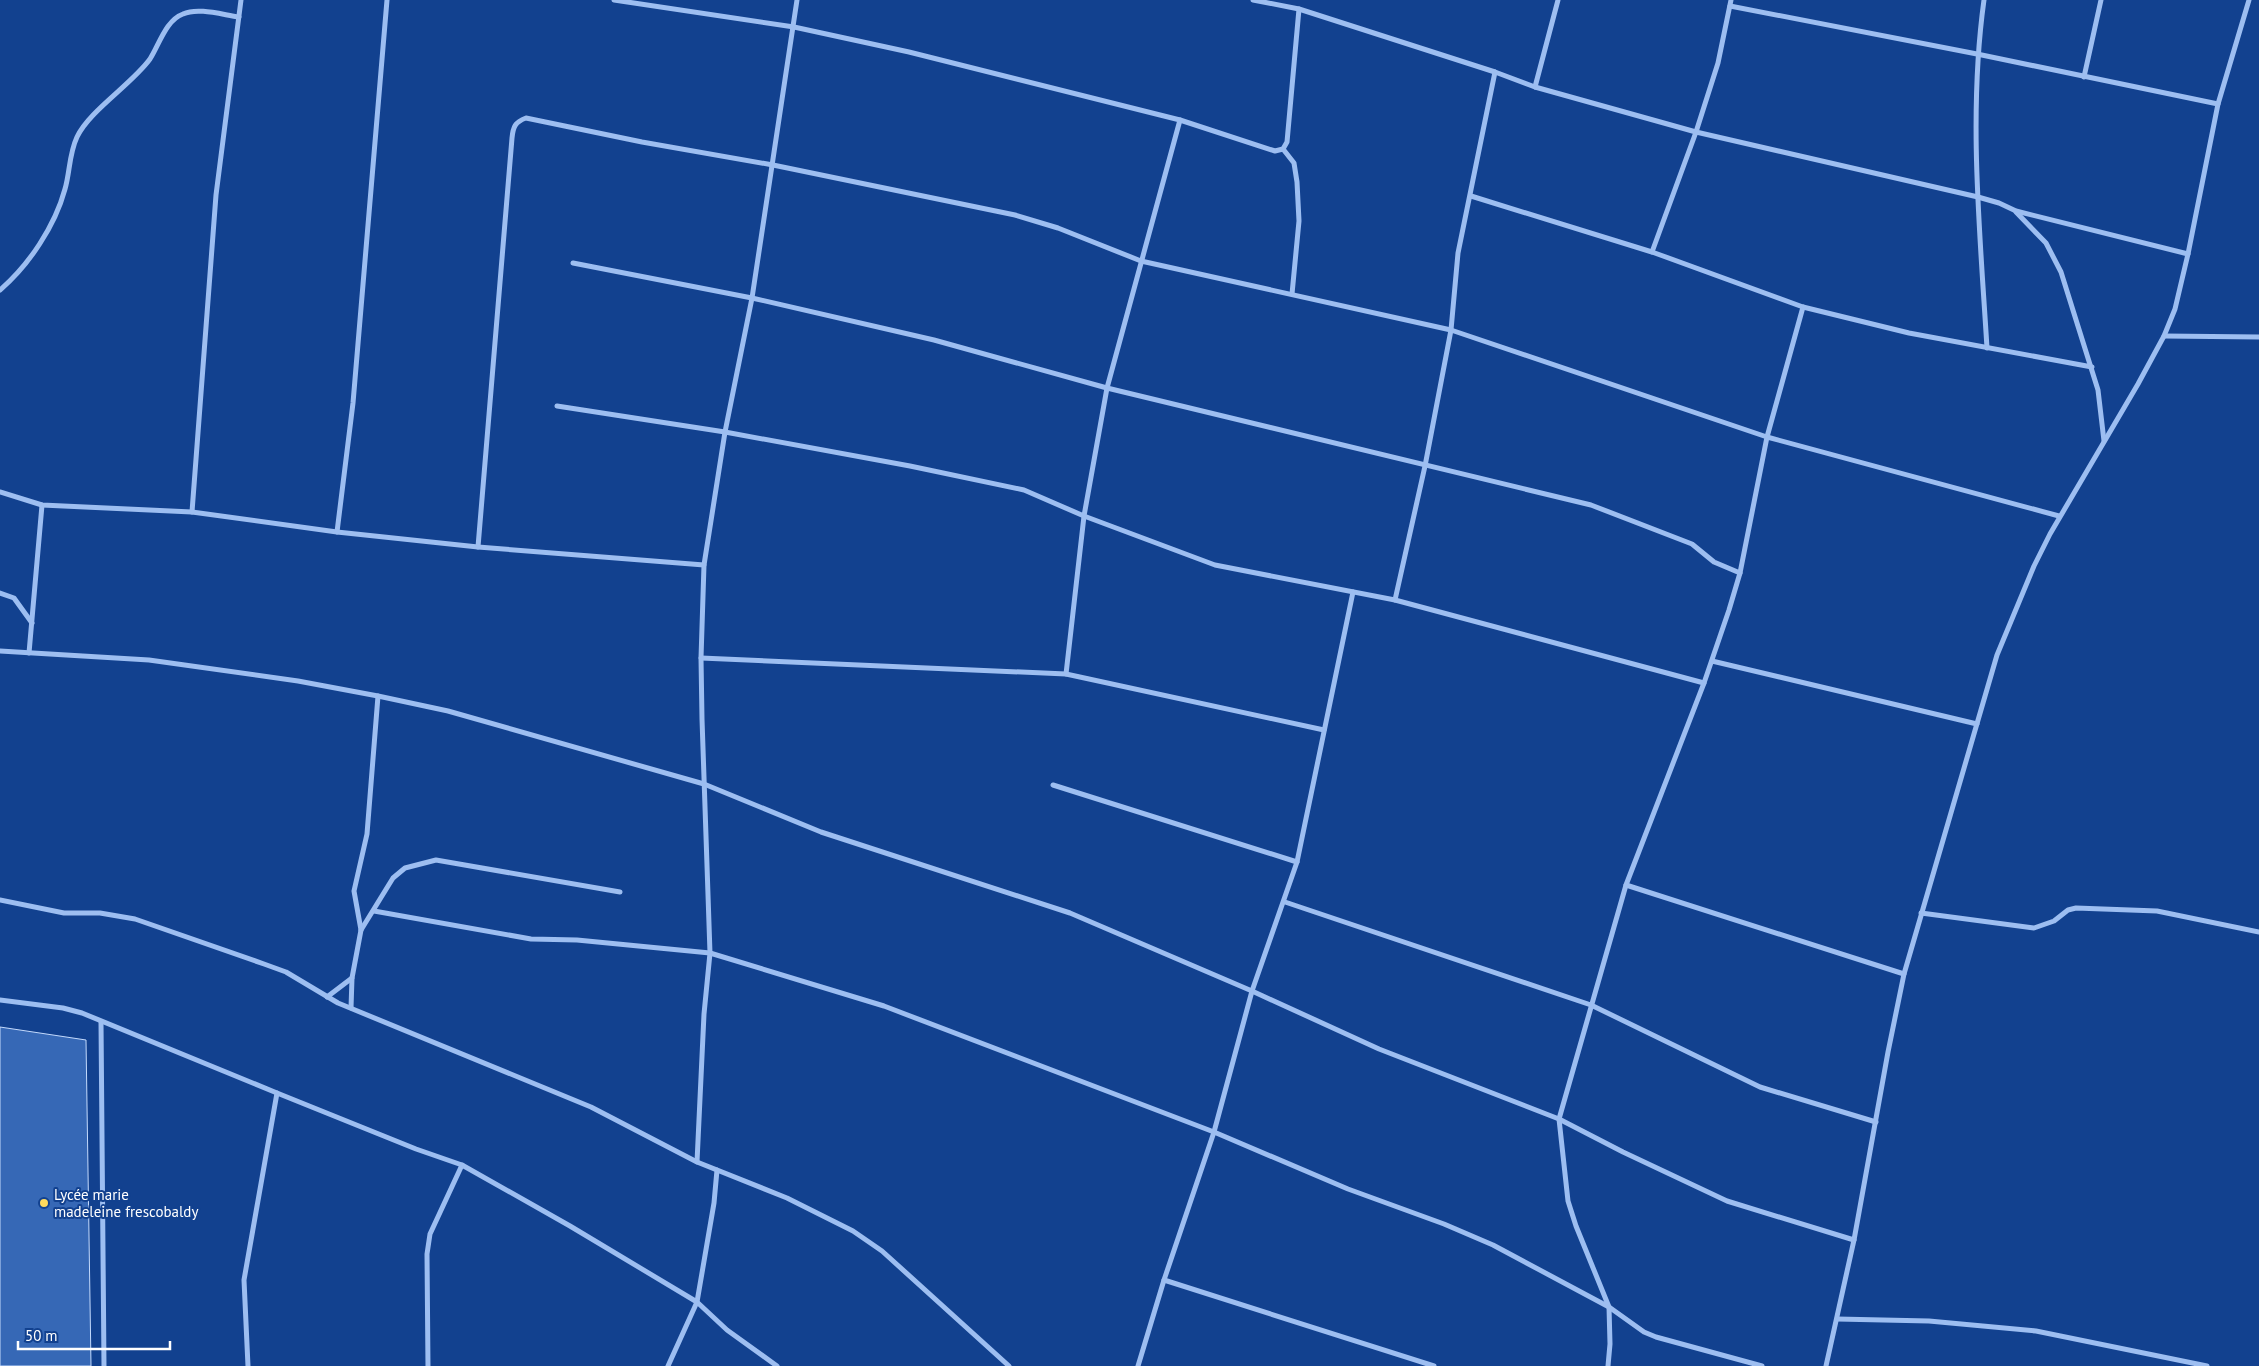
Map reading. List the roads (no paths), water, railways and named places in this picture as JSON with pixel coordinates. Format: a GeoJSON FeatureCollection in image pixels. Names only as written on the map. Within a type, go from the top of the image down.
{"type":"FeatureCollection","features":[{"type":"Feature","properties":{"kind":"street"},"geometry":{"type":"LineString","coordinates":[[192,512],[216,195],[241,0]]}},
{"type":"Feature","properties":{"kind":"street"},"geometry":{"type":"LineString","coordinates":[[337,532],[353,403],[386,0]]}},
{"type":"Feature","properties":{"kind":"street"},"geometry":{"type":"LineString","coordinates":[[614,0],[794,27],[909,52],[1180,120],[1275,151],[1283,149],[1287,142],[1299,9]]}},
{"type":"Feature","properties":{"kind":"street"},"geometry":{"type":"LineString","coordinates":[[697,1162],[702,1042],[710,953],[701,658],[704,565],[725,432],[752,298],[797,0]]}},
{"type":"Feature","properties":{"kind":"street"},"geometry":{"type":"LineString","coordinates":[[1253,0],[1299,9],[1496,72],[1535,87],[1696,132],[1978,196],[1999,202],[2016,211],[2188,254]]}},
{"type":"Feature","properties":{"kind":"street"},"geometry":{"type":"LineString","coordinates":[[1535,87],[1558,0]]}},
{"type":"Feature","properties":{"kind":"street"},"geometry":{"type":"LineString","coordinates":[[1984,0],[1977,54],[1978,196],[1987,348]]}},
{"type":"Feature","properties":{"kind":"street"},"geometry":{"type":"LineString","coordinates":[[2084,77],[2101,0]]}},
{"type":"Feature","properties":{"kind":"street"},"geometry":{"type":"LineString","coordinates":[[1826,1366],[1854,1240],[1904,974],[1996,656],[2034,566],[2059,516],[2164,336],[2175,309],[2218,104],[2249,0]]}},
{"type":"Feature","properties":{"kind":"street"},"geometry":{"type":"LineString","coordinates":[[1652,252],[1696,132],[1718,63],[1731,3],[2218,104]]}},
{"type":"Feature","properties":{"kind":"street"},"geometry":{"type":"LineString","coordinates":[[0,290],[11,281],[32,254],[57,212],[66,187],[72,152],[82,129],[149,60],[174,18],[183,13],[194,11],[239,17]]}},
{"type":"Feature","properties":{"kind":"street"},"geometry":{"type":"LineString","coordinates":[[1395,600],[1425,466],[1451,330],[1458,254],[1496,72]]}},
{"type":"Feature","properties":{"kind":"street"},"geometry":{"type":"LineString","coordinates":[[478,547],[513,127],[519,121],[526,118],[773,165],[1015,215],[1058,228],[1141,261],[1451,330],[1767,436],[2059,516]]}},
{"type":"Feature","properties":{"kind":"street"},"geometry":{"type":"LineString","coordinates":[[1066,674],[1084,516],[1107,388],[1180,120]]}},
{"type":"Feature","properties":{"kind":"street"},"geometry":{"type":"LineString","coordinates":[[1283,149],[1294,164],[1297,182],[1299,221],[1292,294]]}},
{"type":"Feature","properties":{"kind":"street"},"geometry":{"type":"LineString","coordinates":[[1470,196],[1652,252],[1803,307],[1909,333],[2092,367]]}},
{"type":"Feature","properties":{"kind":"street"},"geometry":{"type":"LineString","coordinates":[[2016,211],[2046,243],[2061,272],[2098,390],[2104,441]]}},
{"type":"Feature","properties":{"kind":"street"},"geometry":{"type":"LineString","coordinates":[[573,263],[752,298],[934,340],[1107,388],[1591,505],[1692,544],[1714,562],[1740,573]]}},
{"type":"Feature","properties":{"kind":"street"},"geometry":{"type":"LineString","coordinates":[[1608,1366],[1610,1344],[1609,1307],[1576,1226],[1568,1201],[1559,1119],[1626,885],[1712,661],[1740,573],[1767,436],[1803,307]]}},
{"type":"Feature","properties":{"kind":"street"},"geometry":{"type":"LineString","coordinates":[[2164,336],[2259,337]]}},
{"type":"Feature","properties":{"kind":"street"},"geometry":{"type":"LineString","coordinates":[[556,406],[725,432],[1000,484],[1024,490],[1084,516],[1215,566],[1395,600],[1704,682]]}},
{"type":"Feature","properties":{"kind":"street"},"geometry":{"type":"LineString","coordinates":[[0,492],[42,505],[192,512],[337,532],[478,547],[704,565]]}},
{"type":"Feature","properties":{"kind":"street"},"geometry":{"type":"LineString","coordinates":[[30,653],[42,505]]}},
{"type":"Feature","properties":{"kind":"street"},"geometry":{"type":"LineString","coordinates":[[1138,1366],[1164,1280],[1214,1132],[1252,991],[1285,902],[1297,862],[1353,592]]}},
{"type":"Feature","properties":{"kind":"street"},"geometry":{"type":"LineString","coordinates":[[0,593],[14,598],[32,624]]}},
{"type":"Feature","properties":{"kind":"street"},"geometry":{"type":"LineString","coordinates":[[0,651],[149,660],[298,681],[378,696],[448,711],[704,784],[821,832],[1070,913],[1252,991],[1378,1049],[1559,1119],[1623,1152],[1727,1201],[1854,1240]]}},
{"type":"Feature","properties":{"kind":"street"},"geometry":{"type":"LineString","coordinates":[[701,658],[1066,674],[1324,730]]}},
{"type":"Feature","properties":{"kind":"street"},"geometry":{"type":"LineString","coordinates":[[1712,661],[1977,724]]}},
{"type":"Feature","properties":{"kind":"street"},"geometry":{"type":"LineString","coordinates":[[351,1008],[352,978],[361,930],[354,891],[367,834],[378,696]]}},
{"type":"Feature","properties":{"kind":"street"},"geometry":{"type":"LineString","coordinates":[[1053,785],[1297,862]]}},
{"type":"Feature","properties":{"kind":"street"},"geometry":{"type":"LineString","coordinates":[[361,930],[374,912],[393,878],[405,868],[436,860],[620,892]]}},
{"type":"Feature","properties":{"kind":"street"},"geometry":{"type":"LineString","coordinates":[[1626,885],[1904,974]]}},
{"type":"Feature","properties":{"kind":"street"},"geometry":{"type":"LineString","coordinates":[[0,900],[64,913],[100,913],[135,920],[286,972],[327,997],[351,1008],[591,1106],[697,1162],[788,1198],[853,1231],[882,1251],[1009,1366]]}},
{"type":"Feature","properties":{"kind":"street"},"geometry":{"type":"LineString","coordinates":[[1285,902],[1591,1005],[1760,1087],[1876,1122]]}},
{"type":"Feature","properties":{"kind":"street"},"geometry":{"type":"LineString","coordinates":[[1921,913],[2034,928],[2054,921],[2068,910],[2076,908],[2157,911],[2259,932]]}},
{"type":"Feature","properties":{"kind":"street"},"geometry":{"type":"LineString","coordinates":[[374,912],[530,940],[577,940],[710,953],[884,1006],[1214,1132],[1348,1189],[1444,1224],[1493,1245],[1609,1307],[1644,1332],[1656,1337],[1762,1366]]}},
{"type":"Feature","properties":{"kind":"street"},"geometry":{"type":"LineString","coordinates":[[327,997],[352,978]]}},
{"type":"Feature","properties":{"kind":"street"},"geometry":{"type":"LineString","coordinates":[[0,1000],[63,1008],[276,1094],[462,1165],[570,1226],[697,1302],[727,1330],[776,1366]]}},
{"type":"Feature","properties":{"kind":"street"},"geometry":{"type":"LineString","coordinates":[[101,1022],[104,1366]]}},
{"type":"Feature","properties":{"kind":"street"},"geometry":{"type":"LineString","coordinates":[[248,1366],[244,1280],[276,1094]]}},
{"type":"Feature","properties":{"kind":"street"},"geometry":{"type":"LineString","coordinates":[[428,1366],[427,1254],[430,1234],[462,1165]]}},
{"type":"Feature","properties":{"kind":"street"},"geometry":{"type":"LineString","coordinates":[[668,1366],[697,1302],[714,1203],[717,1170]]}},
{"type":"Feature","properties":{"kind":"street"},"geometry":{"type":"LineString","coordinates":[[1164,1280],[1434,1366]]}},
{"type":"Feature","properties":{"kind":"street"},"geometry":{"type":"LineString","coordinates":[[1837,1318],[1929,1321],[2036,1331],[2207,1366]]}},
{"type":"Feature","properties":{"kind":"place","name":"Lycée marie madeleine frescobaldy"},"geometry":{"type":"Point","coordinates":[44,1203]}}]}
